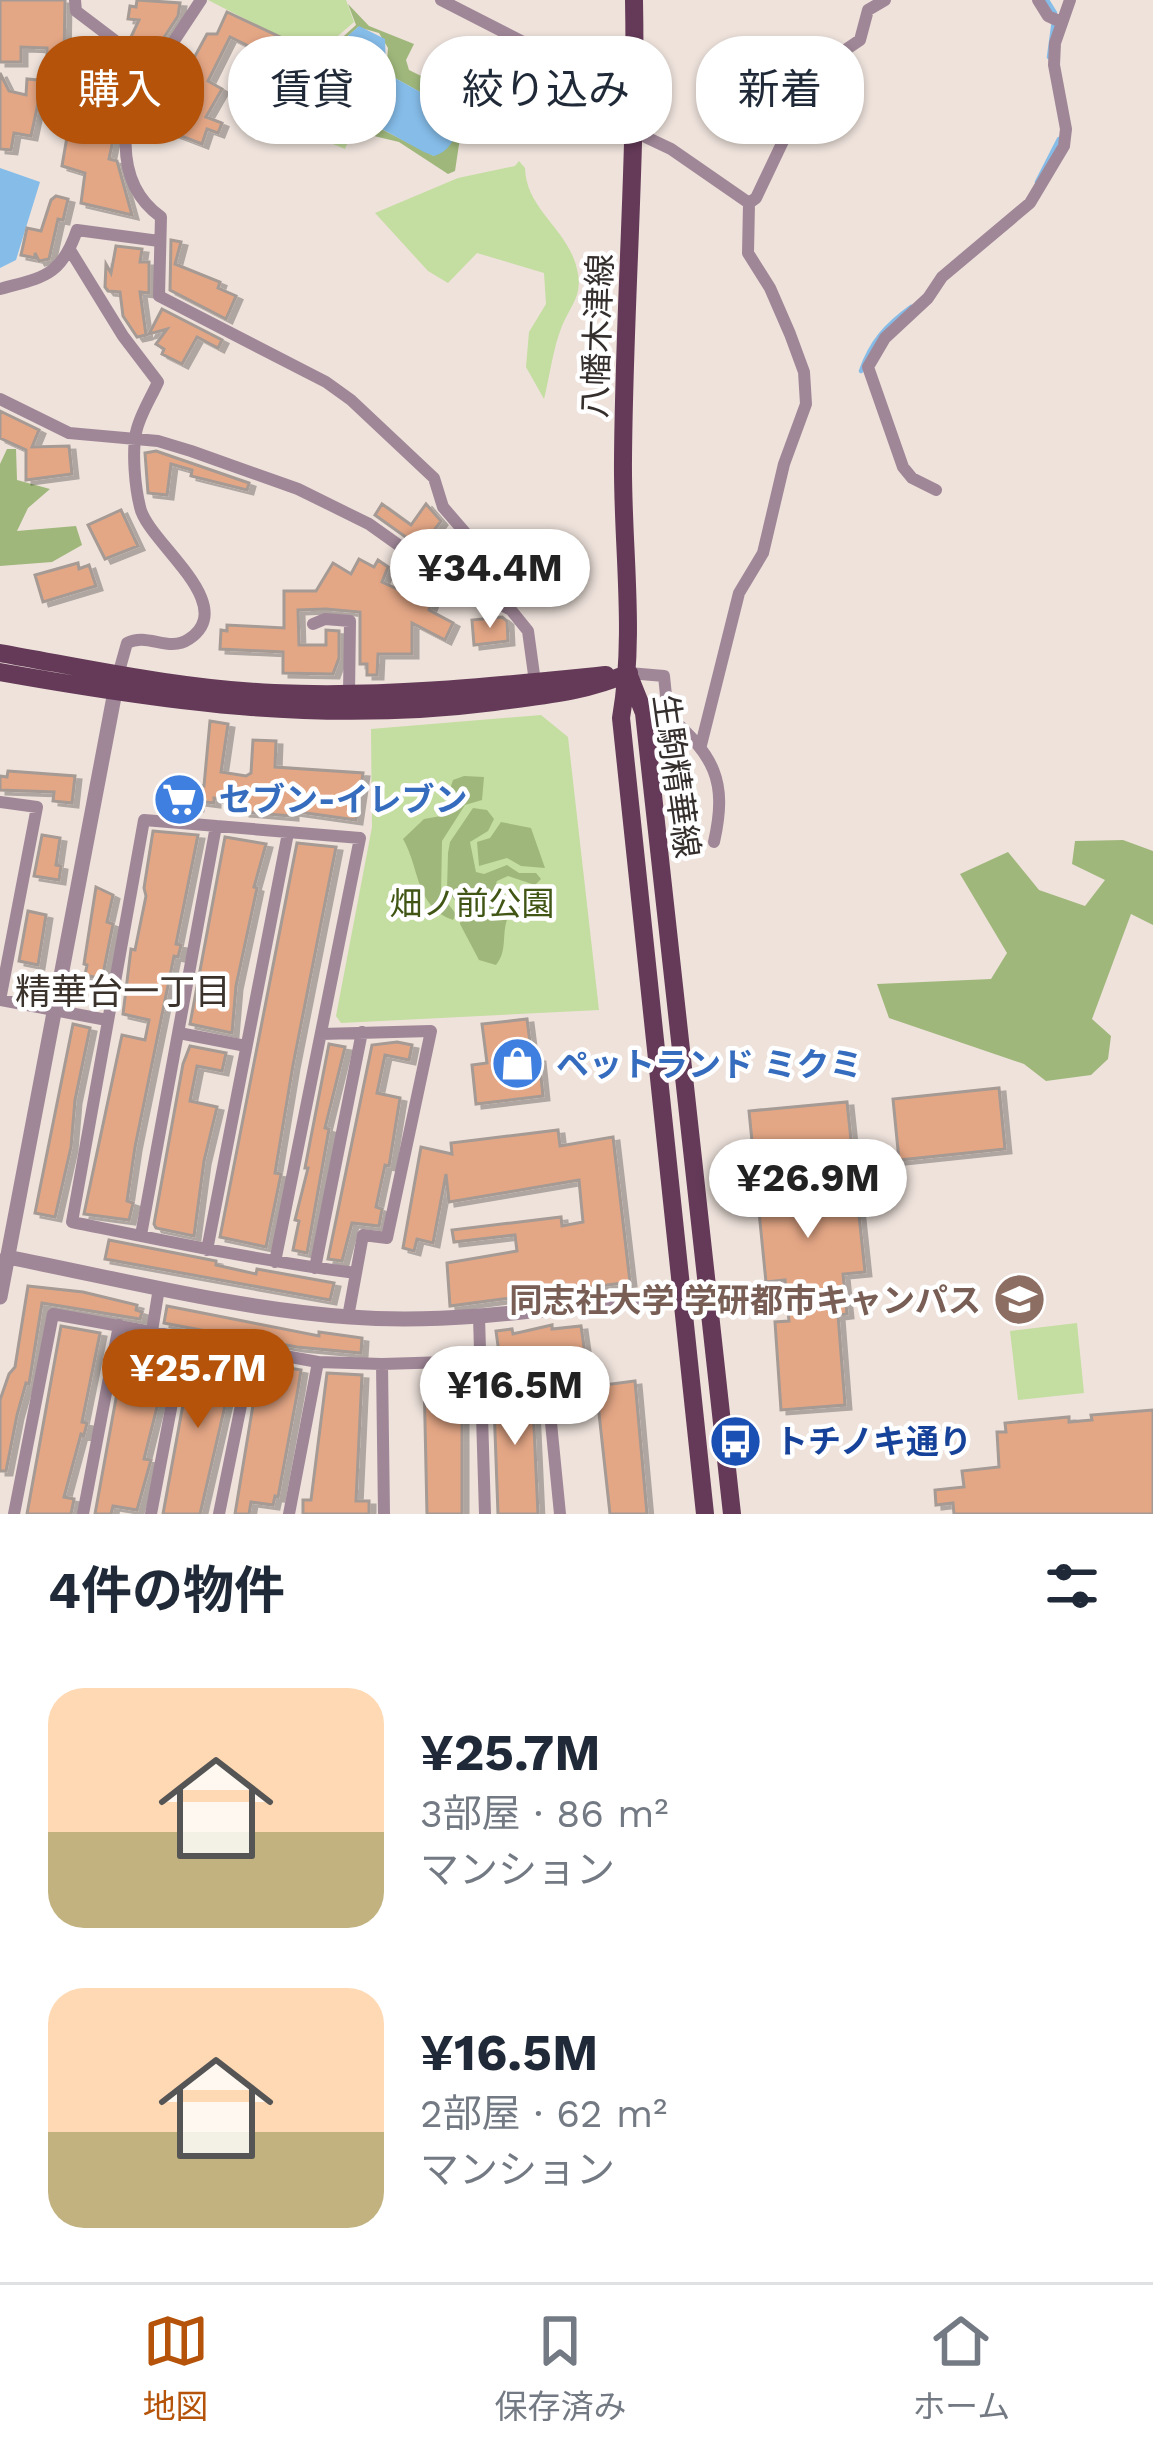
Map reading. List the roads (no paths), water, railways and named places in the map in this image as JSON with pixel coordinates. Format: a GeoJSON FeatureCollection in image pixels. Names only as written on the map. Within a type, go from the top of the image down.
{"type":"FeatureCollection","features":[{"type":"Feature","properties":{"kind":"main road","name":"八幡木津線"},"geometry":{"type":"LineString","coordinates":[[634,0],[634,36]]}},
{"type":"Feature","properties":{"kind":"main road","name":"八幡木津線"},"geometry":{"type":"LineString","coordinates":[[629,673],[622,462],[634,144]]}},
{"type":"Feature","properties":{"kind":"main road"},"geometry":{"type":"LineString","coordinates":[[0,653],[117,684],[268,711],[421,710],[588,690],[629,673]]}},
{"type":"Feature","properties":{"kind":"main road"},"geometry":{"type":"LineString","coordinates":[[0,672],[117,684],[350,694],[629,673]]}},
{"type":"Feature","properties":{"kind":"main road","name":"生駒精華線"},"geometry":{"type":"LineString","coordinates":[[629,673],[644,713],[732,1514]]}},
{"type":"Feature","properties":{"kind":"main road","name":"生駒精華線"},"geometry":{"type":"LineString","coordinates":[[629,673],[621,718],[704,1514]]}},
{"type":"Feature","properties":{"kind":"street"},"geometry":{"type":"LineString","coordinates":[[75,0],[76,11],[108,36]]}},
{"type":"Feature","properties":{"kind":"street"},"geometry":{"type":"LineString","coordinates":[[177,36],[201,0]]}},
{"type":"Feature","properties":{"kind":"street"},"geometry":{"type":"LineString","coordinates":[[441,0],[511,36]]}},
{"type":"Feature","properties":{"kind":"street"},"geometry":{"type":"LineString","coordinates":[[749,203],[757,198],[805,94],[832,59],[860,40],[868,10],[885,0]]}},
{"type":"Feature","properties":{"kind":"street"},"geometry":{"type":"LineString","coordinates":[[936,490],[912,478],[903,467],[868,368],[885,338],[928,298],[942,277],[1030,203],[1064,146],[1066,129],[1054,65],[1054,19],[1038,0]]}},
{"type":"Feature","properties":{"kind":"street"},"geometry":{"type":"LineString","coordinates":[[1054,19],[1070,0]]}},
{"type":"Feature","properties":{"kind":"street"},"geometry":{"type":"LineString","coordinates":[[126,144],[133,185],[161,217],[158,296],[326,382],[434,478],[443,507],[487,558],[486,596]]}},
{"type":"Feature","properties":{"kind":"street"},"geometry":{"type":"LineString","coordinates":[[662,144],[749,203]]}},
{"type":"Feature","properties":{"kind":"street"},"geometry":{"type":"LineString","coordinates":[[701,745],[739,593],[763,554],[784,464],[806,404],[805,372],[748,253],[749,203]]}},
{"type":"Feature","properties":{"kind":"street"},"geometry":{"type":"LineString","coordinates":[[0,289],[47,277],[70,250],[77,230],[159,241]]}},
{"type":"Feature","properties":{"kind":"street"},"geometry":{"type":"LineString","coordinates":[[0,1297],[127,643],[141,638],[171,645],[184,642],[195,635],[203,613],[192,579],[143,518],[135,438],[158,382],[123,336],[70,250]]}},
{"type":"Feature","properties":{"kind":"street"},"geometry":{"type":"LineString","coordinates":[[0,399],[69,433],[158,441],[298,489],[369,524],[435,571],[511,610],[529,631],[535,682]]}},
{"type":"Feature","properties":{"kind":"street"},"geometry":{"type":"LineString","coordinates":[[313,624],[350,621],[350,694]]}},
{"type":"Feature","properties":{"kind":"street"},"geometry":{"type":"LineString","coordinates":[[629,673],[664,676],[668,715],[713,763],[721,809],[714,842]]}},
{"type":"Feature","properties":{"kind":"street"},"geometry":{"type":"LineString","coordinates":[[0,802],[37,807],[0,1000],[107,1020]]}},
{"type":"Feature","properties":{"kind":"street"},"geometry":{"type":"LineString","coordinates":[[275,1262],[360,838],[145,820],[72,1222],[207,1250],[275,1262],[356,1273]]}},
{"type":"Feature","properties":{"kind":"street"},"geometry":{"type":"LineString","coordinates":[[141,1235],[216,826]]}},
{"type":"Feature","properties":{"kind":"street"},"geometry":{"type":"LineString","coordinates":[[207,1250],[288,833]]}},
{"type":"Feature","properties":{"kind":"street"},"geometry":{"type":"LineString","coordinates":[[321,1034],[431,1031],[387,1238],[364,1235],[348,1317]]}},
{"type":"Feature","properties":{"kind":"street"},"geometry":{"type":"LineString","coordinates":[[315,1268],[362,1032]]}},
{"type":"Feature","properties":{"kind":"street"},"geometry":{"type":"LineString","coordinates":[[178,1033],[246,1046]]}},
{"type":"Feature","properties":{"kind":"street"},"geometry":{"type":"LineString","coordinates":[[7,1257],[159,1288],[348,1317],[479,1317],[706,1292]]}},
{"type":"Feature","properties":{"kind":"street"},"geometry":{"type":"LineString","coordinates":[[152,1331],[159,1288]]}},
{"type":"Feature","properties":{"kind":"street"},"geometry":{"type":"LineString","coordinates":[[14,1514],[53,1314],[318,1362],[481,1361],[546,1372],[560,1514]]}},
{"type":"Feature","properties":{"kind":"street"},"geometry":{"type":"LineString","coordinates":[[479,1317],[485,1514]]}},
{"type":"Feature","properties":{"kind":"street"},"geometry":{"type":"LineString","coordinates":[[83,1514],[119,1325]]}},
{"type":"Feature","properties":{"kind":"street"},"geometry":{"type":"LineString","coordinates":[[152,1514],[184,1340]]}},
{"type":"Feature","properties":{"kind":"street"},"geometry":{"type":"LineString","coordinates":[[219,1514],[252,1351]]}},
{"type":"Feature","properties":{"kind":"street"},"geometry":{"type":"LineString","coordinates":[[290,1514],[318,1362]]}},
{"type":"Feature","properties":{"kind":"street"},"geometry":{"type":"LineString","coordinates":[[382,1364],[384,1514]]}},
{"type":"Feature","properties":{"kind":"water"},"geometry":{"type":"Polygon","coordinates":[[[359,26],[379,36],[348,36],[359,26]]]}},
{"type":"Feature","properties":{"kind":"water"},"geometry":{"type":"Polygon","coordinates":[[[396,79],[420,92],[420,144],[450,144],[434,156],[396,137],[396,79]]]}},
{"type":"Feature","properties":{"kind":"water"},"geometry":{"type":"Polygon","coordinates":[[[0,168],[40,182],[16,260],[0,268],[0,168]]]}},
{"type":"Feature","properties":{"kind":"waterway"},"geometry":{"type":"LineString","coordinates":[[1047,0],[1055,13],[1049,57]]}},
{"type":"Feature","properties":{"kind":"waterway"},"geometry":{"type":"LineString","coordinates":[[1037,182],[1059,139]]}},
{"type":"Feature","properties":{"kind":"waterway"},"geometry":{"type":"LineString","coordinates":[[861,371],[880,335],[911,307]]}},
{"type":"Feature","properties":{"kind":"place","name":"セブン-イレブン"},"geometry":{"type":"Point","coordinates":[180,799]}},
{"type":"Feature","properties":{"kind":"place","name":"ペットランド ミクミ"},"geometry":{"type":"Point","coordinates":[517,1064]}},
{"type":"Feature","properties":{"kind":"place","name":"同志社大学 学研都市キャンパス"},"geometry":{"type":"Point","coordinates":[1020,1300]}},
{"type":"Feature","properties":{"kind":"place","name":"トチノキ通り"},"geometry":{"type":"Point","coordinates":[736,1441]}},
{"type":"Feature","properties":{"kind":"district","name":"精華台一丁目"},"geometry":{"type":"Point","coordinates":[123,991]}},
{"type":"Feature","properties":{"kind":"park label","name":"畑ノ前公園"},"geometry":{"type":"Point","coordinates":[472,903]}}]}
